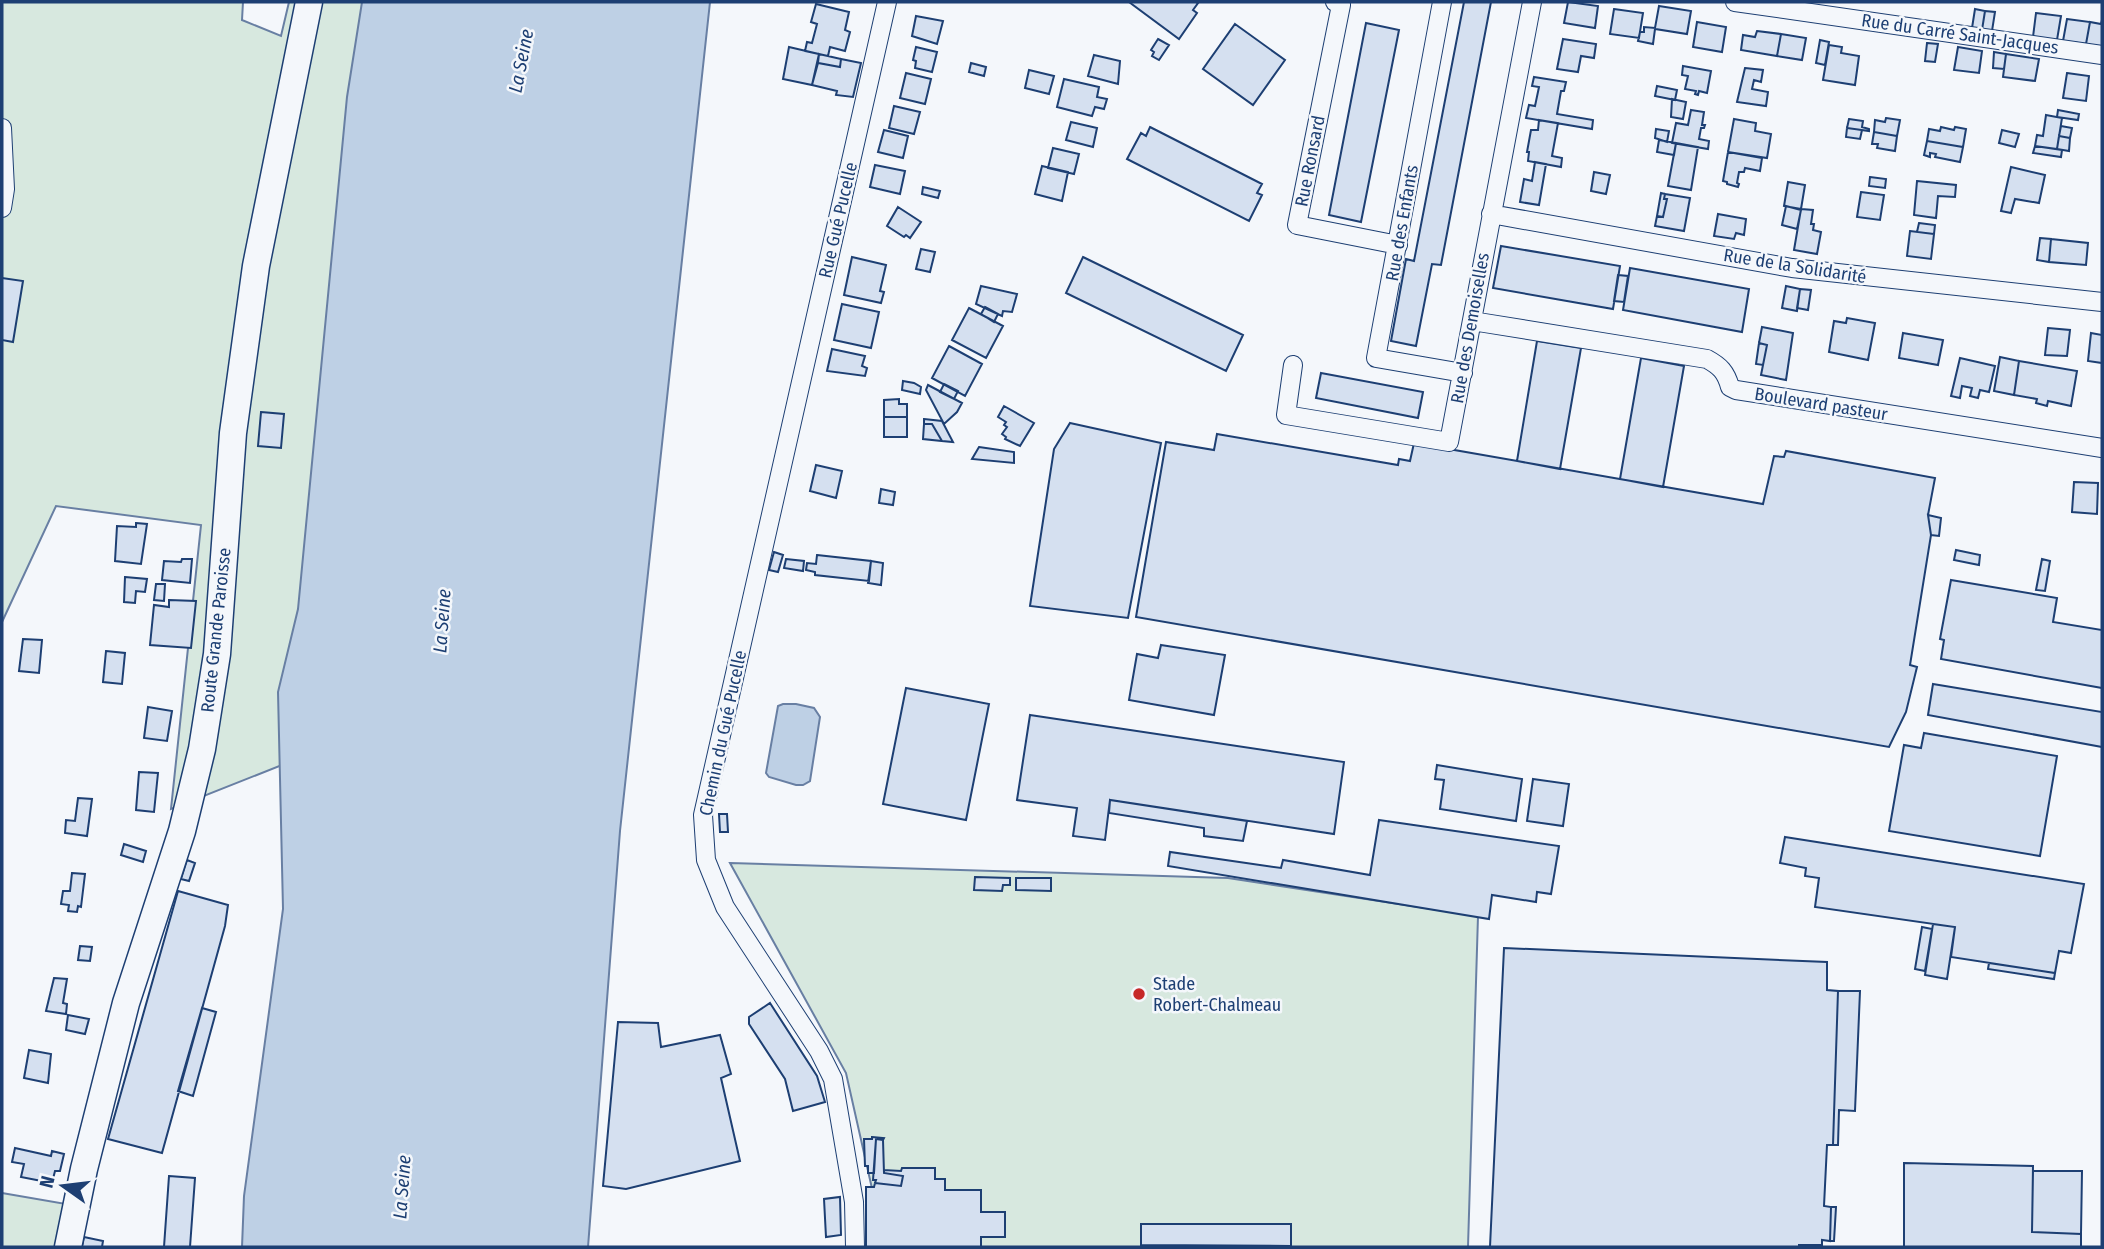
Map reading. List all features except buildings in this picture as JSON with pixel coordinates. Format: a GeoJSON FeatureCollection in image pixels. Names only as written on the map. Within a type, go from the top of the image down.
{"type":"FeatureCollection","features":[{"type":"Feature","properties":{"kind":"main road","name":"Route Grande Paroisse"},"geometry":{"type":"LineString","coordinates":[[68,1247],[84,1169],[126,1003],[182,831],[202,749],[217,654],[233,433],[256,266],[309,2]]}},
{"type":"Feature","properties":{"kind":"street","name":"Rue Gué Pucelle"},"geometry":{"type":"LineString","coordinates":[[788,438],[887,2]]}},
{"type":"Feature","properties":{"kind":"street","name":"Rue Ronsard"},"geometry":{"type":"LineString","coordinates":[[1335,2],[1341,5],[1297,225],[1398,244]]}},
{"type":"Feature","properties":{"kind":"street","name":"Rue des Enfants"},"geometry":{"type":"LineString","coordinates":[[1442,2],[1376,358],[1463,373]]}},
{"type":"Feature","properties":{"kind":"street","name":"Rue des Demoiselles"},"geometry":{"type":"LineString","coordinates":[[1293,365],[1286,415],[1449,442],[1532,2]]}},
{"type":"Feature","properties":{"kind":"street","name":"Rue du Carré Saint-Jacques"},"geometry":{"type":"LineString","coordinates":[[1735,2],[2102,55]]}},
{"type":"Feature","properties":{"kind":"street"},"geometry":{"type":"LineString","coordinates":[[2,128],[5,189],[2,208]]}},
{"type":"Feature","properties":{"kind":"street","name":"Rue de la Solidarité"},"geometry":{"type":"LineString","coordinates":[[1491,214],[1792,268],[2102,302]]}},
{"type":"Feature","properties":{"kind":"street","name":"Boulevard pasteur"},"geometry":{"type":"LineString","coordinates":[[1472,321],[1707,359],[1720,366],[1730,387],[1736,390],[2102,448]]}},
{"type":"Feature","properties":{"kind":"street","name":"Chemin du Gué Pucelle"},"geometry":{"type":"LineString","coordinates":[[788,438],[704,815],[706,860],[725,907],[819,1051],[833,1079],[855,1202],[855,1247]]}},
{"type":"Feature","properties":{"kind":"shaded area"},"geometry":{"type":"Polygon","coordinates":[[[2,2],[243,2],[242,20],[281,36],[289,2],[369,2],[292,761],[171,809],[201,525],[56,506],[2,622],[2,2]]]}},
{"type":"Feature","properties":{"kind":"shaded area","name":"Stade Robert-Chalmeau"},"geometry":{"type":"Polygon","coordinates":[[[730,863],[1228,878],[1478,916],[1468,1247],[875,1247],[873,1193],[846,1073],[730,863]]]}},
{"type":"Feature","properties":{"kind":"shaded area"},"geometry":{"type":"Polygon","coordinates":[[[2,1193],[66,1204],[57,1247],[2,1247],[2,1193]]]}},
{"type":"Feature","properties":{"kind":"water","name":"La Seine"},"geometry":{"type":"Polygon","coordinates":[[[362,2],[710,2],[620,831],[588,1247],[242,1247],[244,1196],[283,909],[278,692],[298,609],[347,97],[362,2]]]}},
{"type":"Feature","properties":{"kind":"water"},"geometry":{"type":"Polygon","coordinates":[[[783,704],[814,708],[820,717],[810,781],[803,785],[769,777],[766,773],[778,706],[783,704]]]}},
{"type":"Feature","properties":{"kind":"place","name":"Stade Robert-Chalmeau"},"geometry":{"type":"Point","coordinates":[1139,994]}}]}
